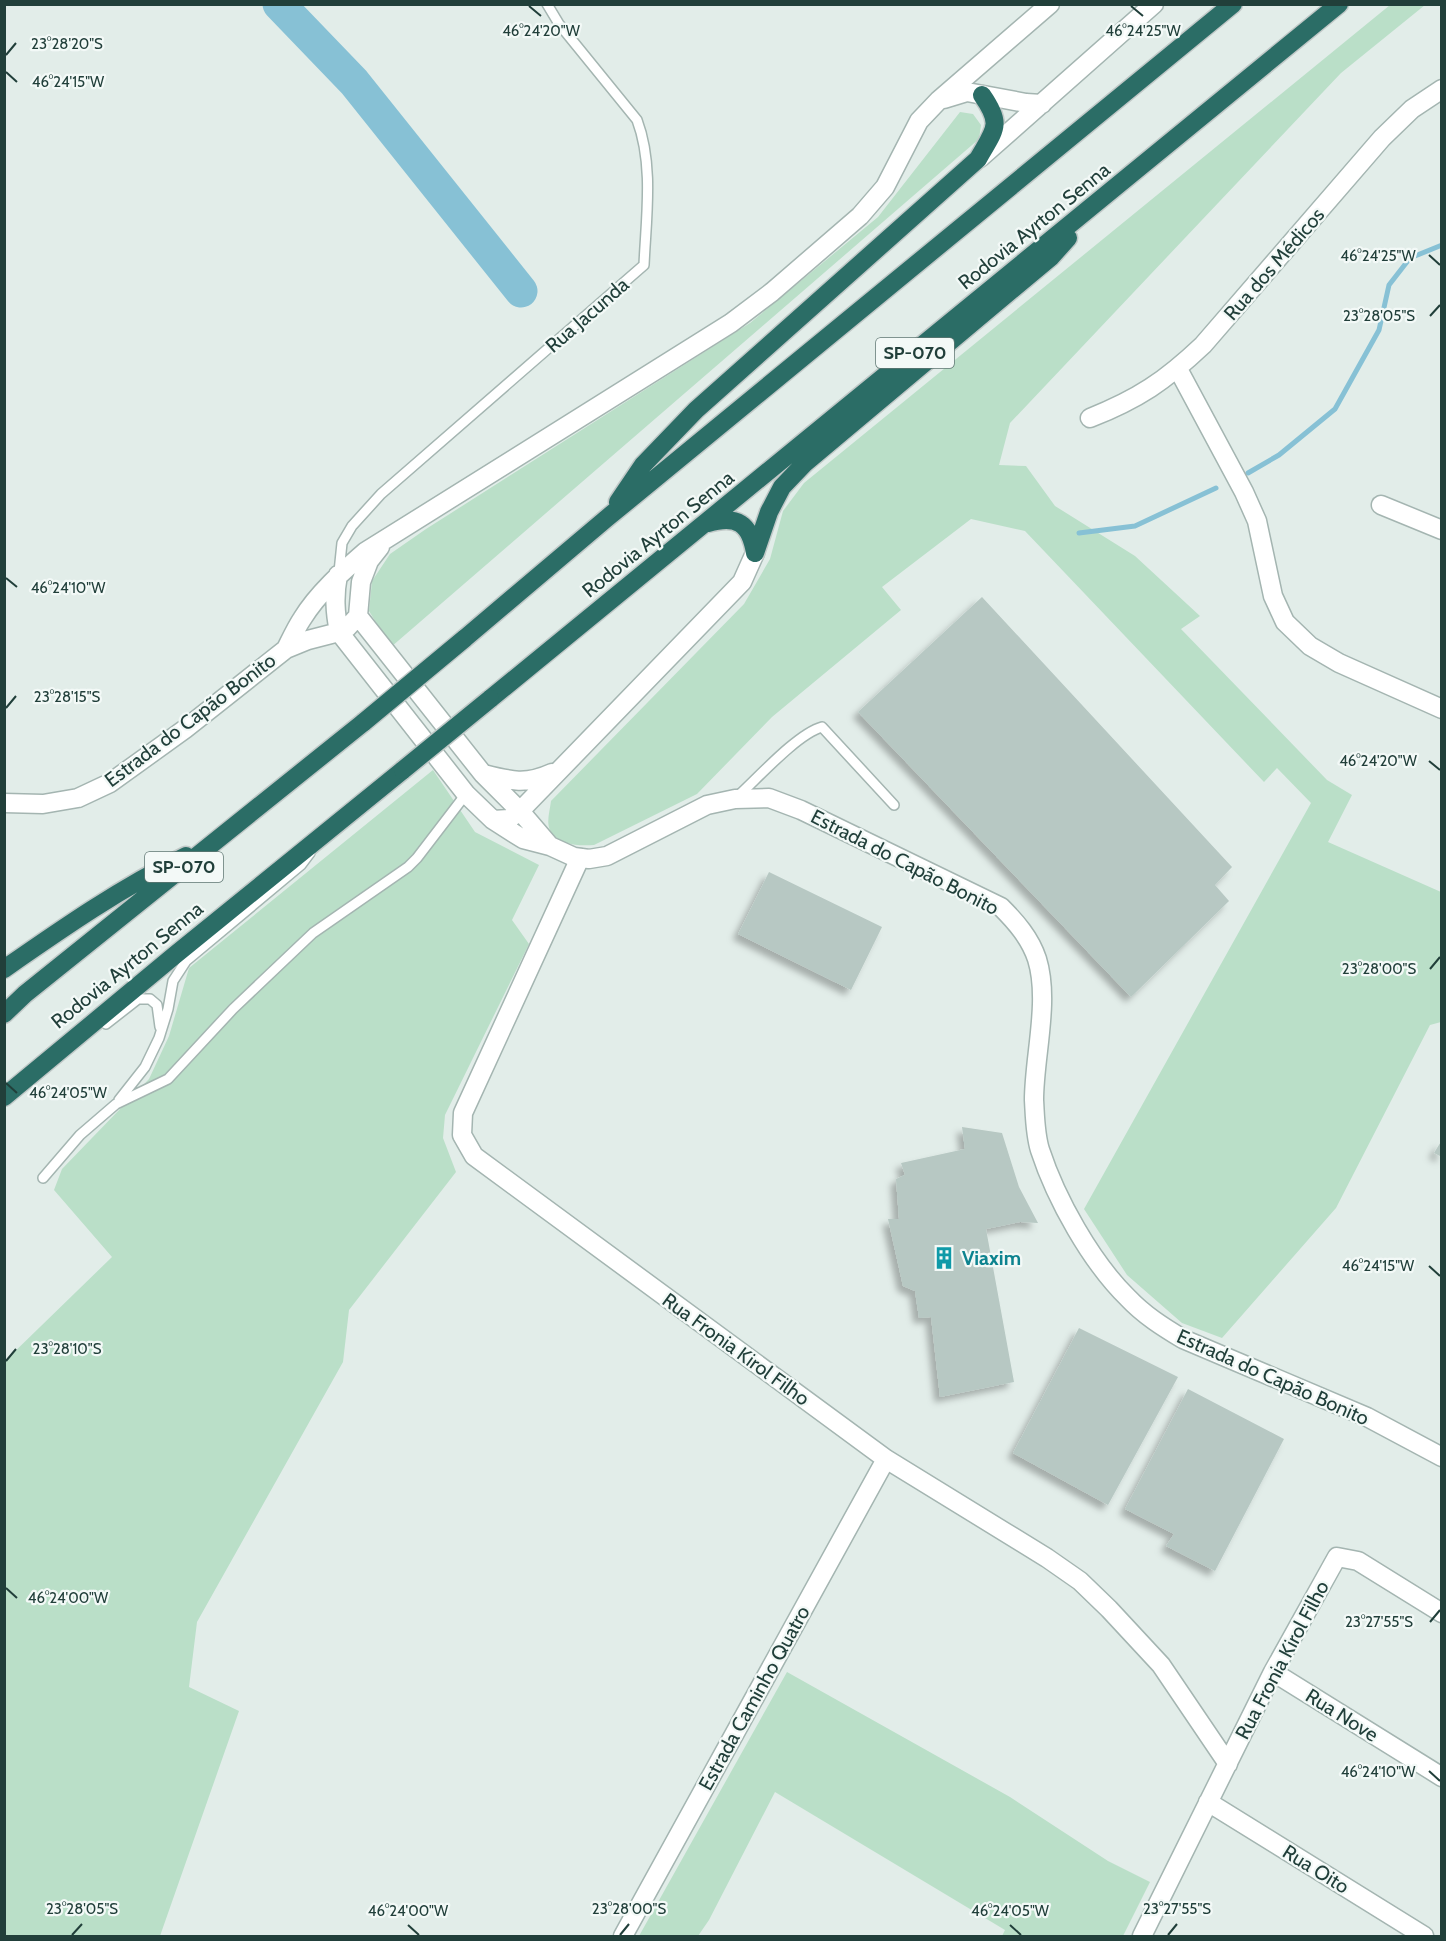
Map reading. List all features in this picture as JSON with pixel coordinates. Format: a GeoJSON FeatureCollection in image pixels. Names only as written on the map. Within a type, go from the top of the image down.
{"type":"FeatureCollection","features":[{"type":"Feature","properties":{"kind":"highway","name":"Rodovia Ayrton Senna"},"geometry":{"type":"LineString","coordinates":[[4,1014],[25,994],[364,722],[607,518],[1233,4]]}},
{"type":"Feature","properties":{"kind":"highway","name":"Rodovia Ayrton Senna"},"geometry":{"type":"LineString","coordinates":[[4,1097],[1339,4]]}},
{"type":"Feature","properties":{"kind":"highway"},"geometry":{"type":"LineString","coordinates":[[607,518],[643,465],[696,410],[978,159],[992,135],[996,118],[982,94]]}},
{"type":"Feature","properties":{"kind":"highway"},"geometry":{"type":"LineString","coordinates":[[755,553],[769,512],[782,488],[805,463],[1051,257],[1099,201]]}},
{"type":"Feature","properties":{"kind":"highway"},"geometry":{"type":"LineString","coordinates":[[706,523],[722,519],[734,520],[745,527],[752,536],[755,553]]}},
{"type":"Feature","properties":{"kind":"highway"},"geometry":{"type":"LineString","coordinates":[[4,969],[60,930],[156,870],[217,840]]}},
{"type":"Feature","properties":{"kind":"street"},"geometry":{"type":"LineString","coordinates":[[286,649],[302,619],[317,598],[338,575],[365,552],[731,323],[772,292],[860,216],[885,187],[919,121],[939,100],[1050,4]]}},
{"type":"Feature","properties":{"kind":"street"},"geometry":{"type":"LineString","coordinates":[[978,159],[1154,4]]}},
{"type":"Feature","properties":{"kind":"street","name":"Rua dos Médicos"},"geometry":{"type":"LineString","coordinates":[[1090,418],[1144,394],[1178,369],[1203,345],[1382,138],[1412,109],[1442,89]]}},
{"type":"Feature","properties":{"kind":"street"},"geometry":{"type":"LineString","coordinates":[[939,100],[967,92],[1042,104]]}},
{"type":"Feature","properties":{"kind":"street"},"geometry":{"type":"LineString","coordinates":[[1178,369],[1257,520],[1273,596],[1285,622],[1310,646],[1339,663],[1442,709]]}},
{"type":"Feature","properties":{"kind":"street"},"geometry":{"type":"LineString","coordinates":[[1381,505],[1442,530]]}},
{"type":"Feature","properties":{"kind":"street"},"geometry":{"type":"LineString","coordinates":[[358,616],[361,582],[369,561],[389,537]]}},
{"type":"Feature","properties":{"kind":"street"},"geometry":{"type":"LineString","coordinates":[[493,820],[508,819],[520,811],[742,582],[755,553]]}},
{"type":"Feature","properties":{"kind":"street"},"geometry":{"type":"LineString","coordinates":[[338,575],[334,609],[339,632]]}},
{"type":"Feature","properties":{"kind":"street","name":"Estrada do Capão Bonito"},"geometry":{"type":"LineString","coordinates":[[4,803],[43,804],[78,798],[110,783],[185,729],[286,649],[319,636],[339,632],[351,625],[358,616],[483,774],[520,811],[550,846]]}},
{"type":"Feature","properties":{"kind":"street","name":"Estrada do Capão Bonito"},"geometry":{"type":"LineString","coordinates":[[339,632],[466,794],[493,820],[524,839],[580,858],[607,856],[707,805],[735,799],[769,798],[801,810],[1001,907],[1028,940],[1037,960],[1042,986],[1034,1099],[1040,1149],[1070,1217],[1104,1273],[1129,1300],[1161,1326],[1183,1339],[1367,1417],[1442,1457]]}},
{"type":"Feature","properties":{"kind":"street"},"geometry":{"type":"LineString","coordinates":[[483,774],[515,782],[537,780],[559,769]]}},
{"type":"Feature","properties":{"kind":"street","name":"Rua Fronia Kirol Filho"},"geometry":{"type":"LineString","coordinates":[[580,858],[463,1113],[462,1135],[474,1156],[886,1459],[1047,1558],[1080,1581],[1161,1665],[1228,1764]]}},
{"type":"Feature","properties":{"kind":"street","name":"Estrada Caminho Quatro"},"geometry":{"type":"LineString","coordinates":[[622,1936],[886,1459]]}},
{"type":"Feature","properties":{"kind":"street","name":"Rua Fronia Kirol Filho"},"geometry":{"type":"LineString","coordinates":[[1147,1934],[1208,1802],[1273,1672],[1337,1557],[1358,1561],[1442,1613]]}},
{"type":"Feature","properties":{"kind":"street","name":"Rua Nove"},"geometry":{"type":"LineString","coordinates":[[1273,1672],[1442,1777]]}},
{"type":"Feature","properties":{"kind":"street","name":"Rua Oito"},"geometry":{"type":"LineString","coordinates":[[1208,1802],[1424,1936]]}},
{"type":"Feature","properties":{"kind":"lane","name":"Rua Jacunda"},"geometry":{"type":"LineString","coordinates":[[338,575],[342,543],[352,526],[381,494],[644,265],[647,184],[642,134],[637,120],[559,24],[547,4]]}},
{"type":"Feature","properties":{"kind":"lane"},"geometry":{"type":"LineString","coordinates":[[735,799],[795,743],[811,730],[822,727],[894,805]]}},
{"type":"Feature","properties":{"kind":"lane"},"geometry":{"type":"LineString","coordinates":[[116,1104],[168,1079],[233,1009],[313,933],[408,867],[466,794]]}},
{"type":"Feature","properties":{"kind":"lane"},"geometry":{"type":"LineString","coordinates":[[43,1178],[80,1135],[116,1104],[145,1067],[168,1009],[173,981],[186,961],[301,865],[321,836]]}},
{"type":"Feature","properties":{"kind":"lane"},"geometry":{"type":"LineString","coordinates":[[29,1075],[66,1054],[138,999],[150,999],[157,1005],[161,1030]]}},
{"type":"Feature","properties":{"kind":"green space"},"geometry":{"type":"Polygon","coordinates":[[[1390,5],[1425,5],[1341,73],[1010,423],[999,465],[1026,466],[1055,506],[1135,556],[1200,616],[1181,629],[1327,780],[1352,795],[1328,842],[1441,892],[1441,1022],[1430,1025],[1336,1208],[1222,1338],[1182,1323],[1127,1275],[1084,1209],[1311,803],[1277,768],[1264,782],[1025,531],[971,519],[882,587],[901,610],[772,717],[697,794],[594,845],[564,842],[554,835],[548,823],[551,801],[744,604],[770,559],[783,511],[804,483],[1390,5]]]}},
{"type":"Feature","properties":{"kind":"green space"},"geometry":{"type":"Polygon","coordinates":[[[960,112],[973,114],[981,125],[979,139],[391,647],[369,611],[372,581],[390,554],[750,323],[878,217],[960,112]]]}},
{"type":"Feature","properties":{"kind":"green space"},"geometry":{"type":"Polygon","coordinates":[[[433,770],[475,832],[539,865],[512,920],[529,944],[445,1115],[443,1138],[456,1172],[349,1310],[343,1362],[197,1622],[189,1687],[239,1711],[160,1936],[5,1936],[5,1361],[112,1257],[54,1190],[62,1169],[149,1079],[169,1036],[189,968],[433,770]]]}},
{"type":"Feature","properties":{"kind":"green space"},"geometry":{"type":"Polygon","coordinates":[[[787,1672],[1010,1797],[1108,1861],[1150,1882],[1123,1936],[1002,1936],[1005,1930],[775,1792],[709,1920],[698,1936],[639,1936],[787,1672]]]}},
{"type":"Feature","properties":{"kind":"building"},"geometry":{"type":"Polygon","coordinates":[[[982,597],[1232,867],[1215,885],[1229,901],[1131,997],[858,712],[982,597]]]}},
{"type":"Feature","properties":{"kind":"building"},"geometry":{"type":"Polygon","coordinates":[[[769,872],[882,927],[851,990],[738,934],[769,872]]]}},
{"type":"Feature","properties":{"kind":"building","name":"Viaxim"},"geometry":{"type":"Polygon","coordinates":[[[962,1127],[1002,1133],[1019,1187],[1038,1223],[1020,1222],[986,1229],[1014,1382],[940,1397],[931,1317],[919,1318],[915,1291],[903,1286],[888,1219],[899,1219],[896,1179],[905,1175],[901,1163],[965,1149],[962,1127]]]}},
{"type":"Feature","properties":{"kind":"building"},"geometry":{"type":"Polygon","coordinates":[[[1442,1140],[1442,1157],[1434,1153],[1442,1140]]]}},
{"type":"Feature","properties":{"kind":"building"},"geometry":{"type":"Polygon","coordinates":[[[1079,1328],[1178,1377],[1108,1505],[1013,1453],[1079,1328]]]}},
{"type":"Feature","properties":{"kind":"building"},"geometry":{"type":"Polygon","coordinates":[[[1188,1389],[1284,1439],[1215,1571],[1166,1546],[1174,1534],[1125,1509],[1188,1389]]]}},
{"type":"Feature","properties":{"kind":"waterway"},"geometry":{"type":"LineString","coordinates":[[279,4],[354,82],[521,291]]}},
{"type":"Feature","properties":{"kind":"waterway"},"geometry":{"type":"LineString","coordinates":[[1248,473],[1279,455],[1335,409],[1379,330],[1389,285],[1410,258],[1442,245]]}},
{"type":"Feature","properties":{"kind":"waterway"},"geometry":{"type":"LineString","coordinates":[[1079,533],[1135,526],[1216,488]]}},
{"type":"Feature","properties":{"kind":"place","name":"Viaxim"},"geometry":{"type":"Point","coordinates":[944,1258]}}]}
